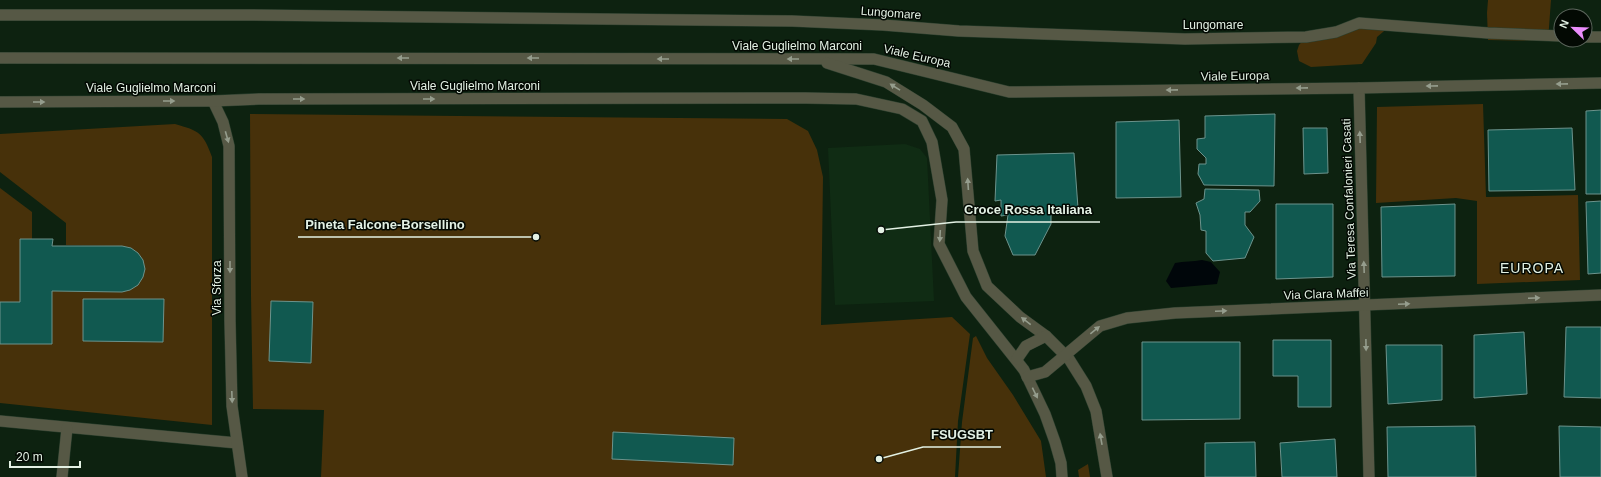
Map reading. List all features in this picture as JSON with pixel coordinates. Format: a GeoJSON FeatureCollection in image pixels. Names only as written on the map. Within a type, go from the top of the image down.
{"type":"FeatureCollection","features":[{"type":"Feature","properties":{"kind":"street","name":"Lungomare"},"geometry":{"type":"LineString","coordinates":[[0,15],[252,15],[792,21],[883,25],[959,31],[1185,39],[1306,37],[1336,32],[1359,23],[1553,36]]}},
{"type":"Feature","properties":{"kind":"street","name":"Viale Guglielmo Marconi"},"geometry":{"type":"LineString","coordinates":[[0,58],[874,59]]}},
{"type":"Feature","properties":{"kind":"street"},"geometry":{"type":"LineString","coordinates":[[816,59],[886,82],[923,105],[952,127],[964,149],[973,251],[987,286],[1020,316],[1046,336],[1064,355],[1086,386],[1096,411],[1107,477]]}},
{"type":"Feature","properties":{"kind":"street","name":"Viale Europa"},"geometry":{"type":"LineString","coordinates":[[874,59],[1009,92],[1359,88],[1601,83]]}},
{"type":"Feature","properties":{"kind":"street","name":"Via Teresa Confalonieri Casati"},"geometry":{"type":"LineString","coordinates":[[1359,88],[1369,477]]}},
{"type":"Feature","properties":{"kind":"street","name":"Viale Guglielmo Marconi"},"geometry":{"type":"LineString","coordinates":[[0,102],[213,101],[275,99],[856,99],[902,109],[922,121],[932,142],[942,200],[939,244],[966,297],[1017,359],[1027,377],[1045,414],[1056,442],[1061,463],[1062,477]]}},
{"type":"Feature","properties":{"kind":"street","name":"Via Sforza"},"geometry":{"type":"LineString","coordinates":[[213,101],[223,122],[230,146],[230,330],[232,406],[242,477]]}},
{"type":"Feature","properties":{"kind":"street","name":"Via Clara Maffei"},"geometry":{"type":"LineString","coordinates":[[1027,377],[1045,372],[1100,326],[1127,318],[1175,313],[1601,295]]}},
{"type":"Feature","properties":{"kind":"street"},"geometry":{"type":"LineString","coordinates":[[1017,359],[1026,346],[1046,336]]}},
{"type":"Feature","properties":{"kind":"street"},"geometry":{"type":"LineString","coordinates":[[0,421],[238,443]]}},
{"type":"Feature","properties":{"kind":"street"},"geometry":{"type":"LineString","coordinates":[[62,477],[67,428]]}},
{"type":"Feature","properties":{"kind":"shaded area"},"geometry":{"type":"Polygon","coordinates":[[[1488,0],[1551,0],[1548,41],[1488,40],[1488,0]]]}},
{"type":"Feature","properties":{"kind":"shaded area"},"geometry":{"type":"Polygon","coordinates":[[[1359,23],[1390,26],[1377,37],[1376,43],[1362,64],[1311,67],[1299,61],[1297,51],[1299,45],[1306,37],[1359,23]]]}},
{"type":"Feature","properties":{"kind":"shaded area"},"geometry":{"type":"Polygon","coordinates":[[[1483,104],[1486,197],[1578,195],[1580,280],[1477,284],[1477,201],[1456,198],[1376,203],[1377,107],[1483,104]]]}},
{"type":"Feature","properties":{"kind":"shaded area"},"geometry":{"type":"Polygon","coordinates":[[[250,114],[787,119],[808,131],[817,150],[823,177],[821,325],[952,317],[970,334],[958,421],[955,477],[321,477],[324,410],[253,409],[250,114]]]}},
{"type":"Feature","properties":{"kind":"shaded area"},"geometry":{"type":"Polygon","coordinates":[[[175,124],[195,131],[203,137],[212,157],[212,425],[0,403],[0,344],[52,344],[52,291],[122,292],[132,288],[138,283],[143,276],[144,269],[143,261],[132,249],[122,246],[66,245],[66,223],[0,172],[0,134],[175,124]],[[83,299],[83,341],[163,342],[163,299],[83,299]]]}},
{"type":"Feature","properties":{"kind":"shaded area"},"geometry":{"type":"Polygon","coordinates":[[[905,144],[920,149],[927,158],[934,301],[835,305],[828,148],[905,144]]]}},
{"type":"Feature","properties":{"kind":"shaded area"},"geometry":{"type":"Polygon","coordinates":[[[0,188],[32,212],[32,239],[20,240],[20,302],[0,302],[0,188]]]}},
{"type":"Feature","properties":{"kind":"shaded area"},"geometry":{"type":"Polygon","coordinates":[[[1202,260],[1211,262],[1220,272],[1217,284],[1171,288],[1166,281],[1175,263],[1202,260]]]}},
{"type":"Feature","properties":{"kind":"shaded area"},"geometry":{"type":"Polygon","coordinates":[[[976,336],[987,358],[1013,395],[1041,441],[1046,477],[958,477],[962,422],[973,338],[976,336]]]}},
{"type":"Feature","properties":{"kind":"shaded area"},"geometry":{"type":"Polygon","coordinates":[[[1088,464],[1090,477],[1079,477],[1078,470],[1088,464]]]}},
{"type":"Feature","properties":{"kind":"building"},"geometry":{"type":"Polygon","coordinates":[[[1601,110],[1601,194],[1586,194],[1586,111],[1601,110]]]}},
{"type":"Feature","properties":{"kind":"building"},"geometry":{"type":"Polygon","coordinates":[[[1275,114],[1274,186],[1204,185],[1198,174],[1199,164],[1206,164],[1206,158],[1197,149],[1197,139],[1205,138],[1205,116],[1275,114]]]}},
{"type":"Feature","properties":{"kind":"building"},"geometry":{"type":"Polygon","coordinates":[[[1179,120],[1181,197],[1116,198],[1116,122],[1179,120]]]}},
{"type":"Feature","properties":{"kind":"building"},"geometry":{"type":"Polygon","coordinates":[[[1303,128],[1327,128],[1328,173],[1304,174],[1303,128]]]}},
{"type":"Feature","properties":{"kind":"building"},"geometry":{"type":"Polygon","coordinates":[[[1572,128],[1575,190],[1489,191],[1488,130],[1572,128]]]}},
{"type":"Feature","properties":{"kind":"building"},"geometry":{"type":"Polygon","coordinates":[[[1074,153],[1078,208],[1051,209],[1051,224],[1035,255],[1013,255],[1005,236],[1008,215],[1001,216],[1001,200],[995,201],[997,155],[1074,153]]]}},
{"type":"Feature","properties":{"kind":"building"},"geometry":{"type":"Polygon","coordinates":[[[1205,189],[1259,190],[1260,201],[1250,212],[1245,212],[1245,225],[1254,237],[1245,258],[1213,261],[1206,253],[1206,231],[1201,230],[1200,215],[1196,203],[1204,199],[1205,189]]]}},
{"type":"Feature","properties":{"kind":"building"},"geometry":{"type":"Polygon","coordinates":[[[1601,201],[1601,273],[1588,274],[1586,202],[1601,201]]]}},
{"type":"Feature","properties":{"kind":"building"},"geometry":{"type":"Polygon","coordinates":[[[1276,204],[1333,204],[1333,277],[1276,279],[1276,204]]]}},
{"type":"Feature","properties":{"kind":"building"},"geometry":{"type":"Polygon","coordinates":[[[1455,204],[1455,276],[1382,277],[1381,207],[1455,204]]]}},
{"type":"Feature","properties":{"kind":"building"},"geometry":{"type":"Polygon","coordinates":[[[20,239],[53,239],[52,246],[122,246],[131,248],[138,253],[143,260],[145,269],[143,277],[138,285],[130,290],[122,292],[52,291],[52,344],[0,344],[0,302],[20,302],[20,239]]]}},
{"type":"Feature","properties":{"kind":"building"},"geometry":{"type":"Polygon","coordinates":[[[83,299],[164,299],[163,342],[83,341],[83,299]]]}},
{"type":"Feature","properties":{"kind":"building"},"geometry":{"type":"Polygon","coordinates":[[[271,301],[313,302],[311,363],[269,361],[271,301]]]}},
{"type":"Feature","properties":{"kind":"building"},"geometry":{"type":"Polygon","coordinates":[[[1566,327],[1601,327],[1601,398],[1564,397],[1566,327]]]}},
{"type":"Feature","properties":{"kind":"building"},"geometry":{"type":"Polygon","coordinates":[[[1524,332],[1527,394],[1474,398],[1474,335],[1524,332]]]}},
{"type":"Feature","properties":{"kind":"building"},"geometry":{"type":"Polygon","coordinates":[[[1273,340],[1331,340],[1331,407],[1298,407],[1298,376],[1273,376],[1273,340]]]}},
{"type":"Feature","properties":{"kind":"building"},"geometry":{"type":"Polygon","coordinates":[[[1142,342],[1240,342],[1240,419],[1142,420],[1142,342]]]}},
{"type":"Feature","properties":{"kind":"building"},"geometry":{"type":"Polygon","coordinates":[[[1386,345],[1442,345],[1442,400],[1388,404],[1386,345]]]}},
{"type":"Feature","properties":{"kind":"building"},"geometry":{"type":"Polygon","coordinates":[[[1475,426],[1476,477],[1388,477],[1387,427],[1475,426]]]}},
{"type":"Feature","properties":{"kind":"building"},"geometry":{"type":"Polygon","coordinates":[[[1559,426],[1601,427],[1601,477],[1560,477],[1559,426]]]}},
{"type":"Feature","properties":{"kind":"building"},"geometry":{"type":"Polygon","coordinates":[[[613,432],[734,438],[733,465],[612,459],[613,432]]]}},
{"type":"Feature","properties":{"kind":"building"},"geometry":{"type":"Polygon","coordinates":[[[1335,439],[1337,477],[1282,477],[1280,443],[1335,439]]]}},
{"type":"Feature","properties":{"kind":"building"},"geometry":{"type":"Polygon","coordinates":[[[1255,442],[1256,477],[1205,477],[1205,443],[1255,442]]]}},
{"type":"Feature","properties":{"kind":"place","name":"Croce Rossa Italiana"},"geometry":{"type":"Point","coordinates":[881,230]}},
{"type":"Feature","properties":{"kind":"place","name":"Pineta Falcone-Borsellino"},"geometry":{"type":"Point","coordinates":[536,237]}},
{"type":"Feature","properties":{"kind":"place","name":"FSUGSBT"},"geometry":{"type":"Point","coordinates":[879,459]}},
{"type":"Feature","properties":{"kind":"district","name":"EUROPA"},"geometry":{"type":"Point","coordinates":[1532,268]}}]}
